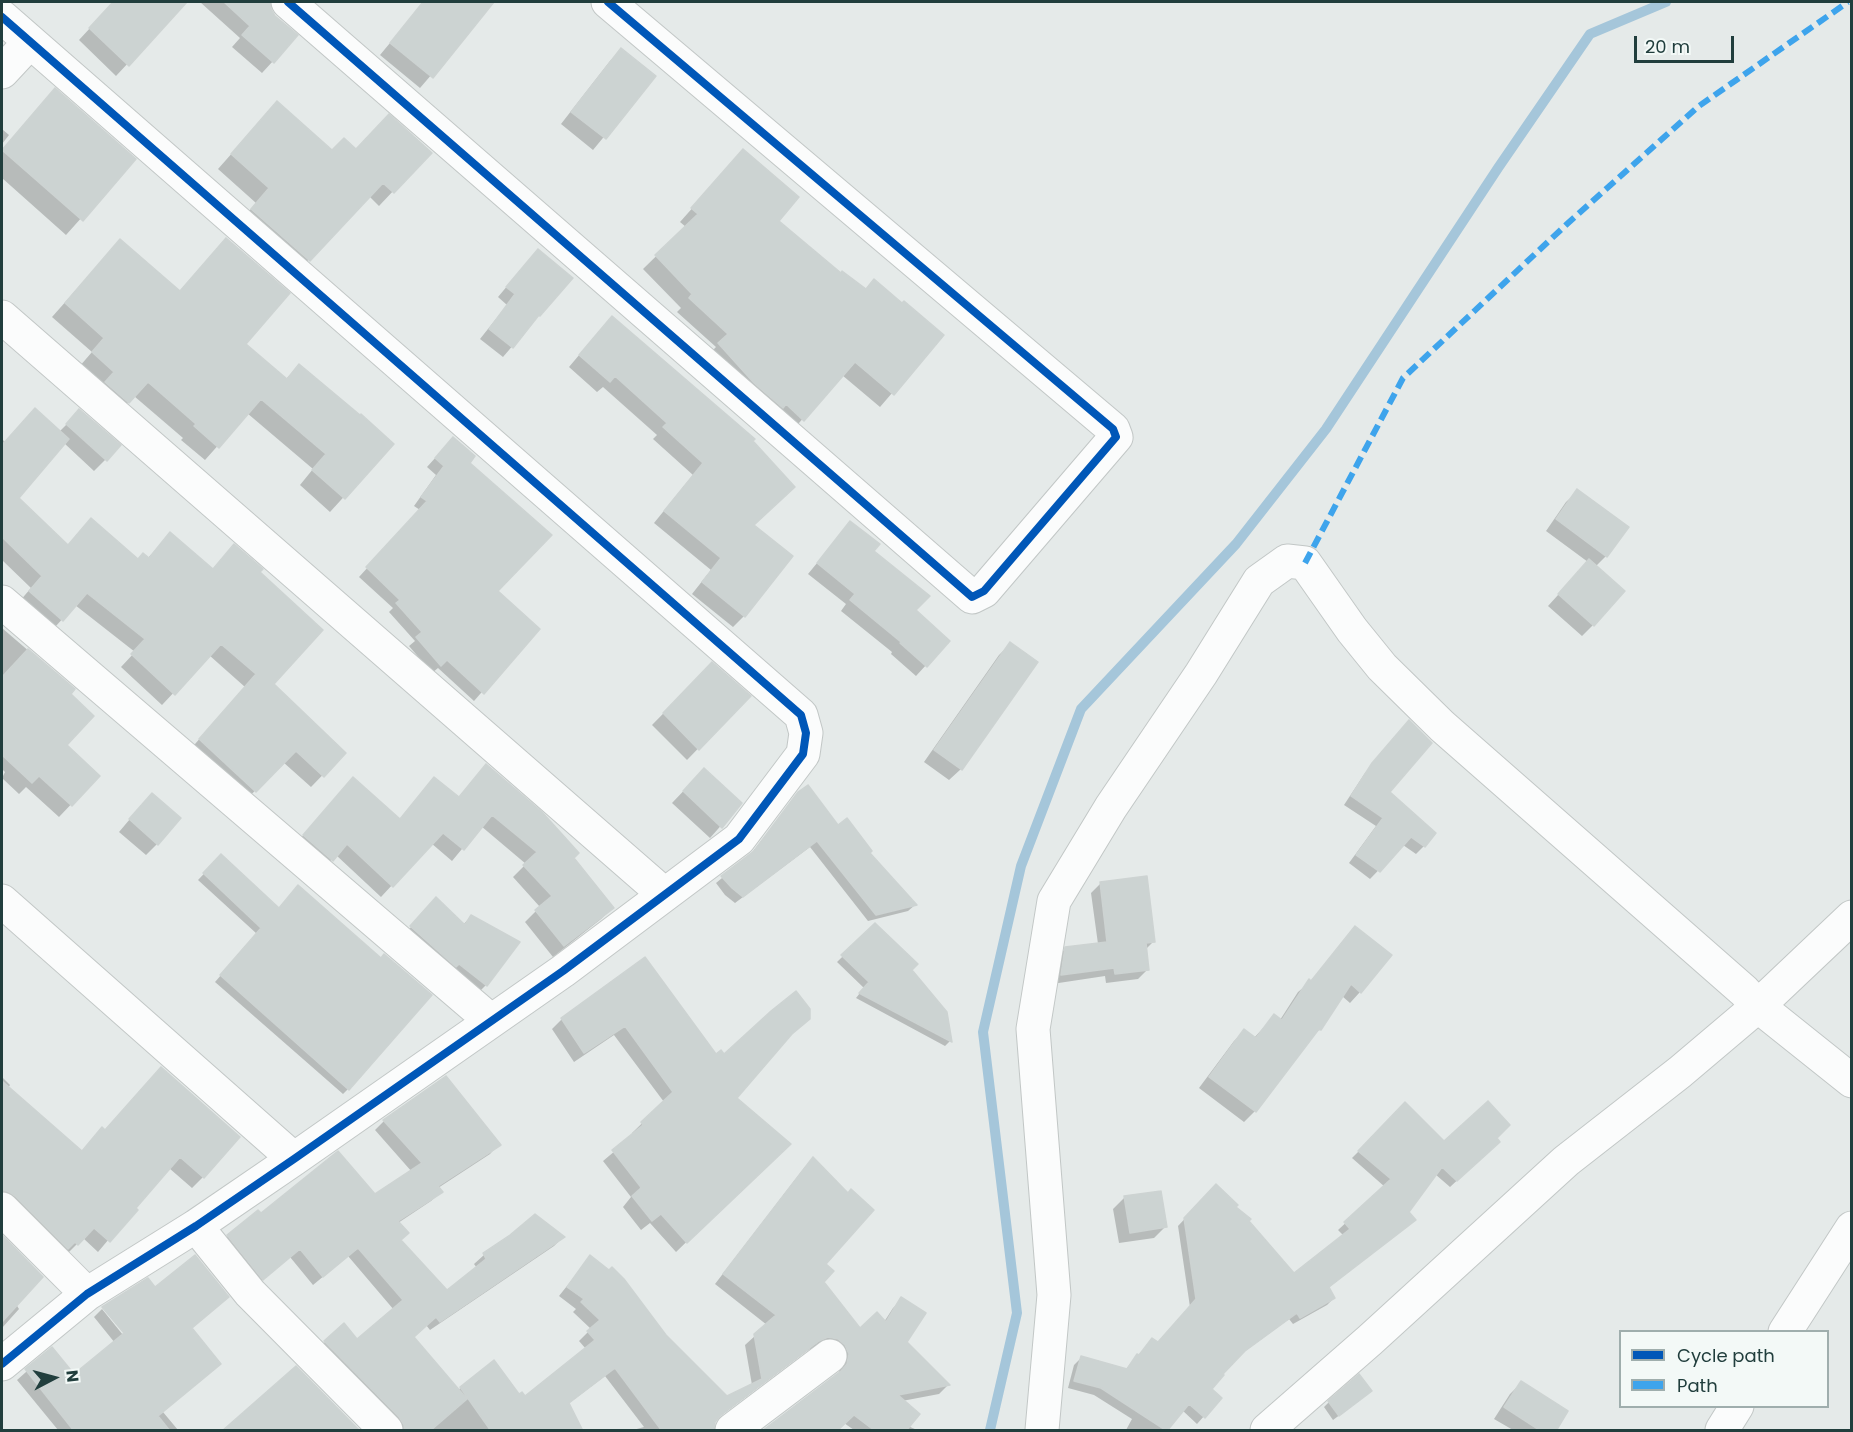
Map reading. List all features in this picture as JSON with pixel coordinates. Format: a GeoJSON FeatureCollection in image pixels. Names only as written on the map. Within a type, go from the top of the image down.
{"type":"FeatureCollection","features":[{"type":"Feature","properties":{"kind":"street"},"geometry":{"type":"LineString","coordinates":[[288,2],[972,597],[984,591],[1116,437],[1113,429],[608,2]]}},
{"type":"Feature","properties":{"kind":"street"},"geometry":{"type":"LineString","coordinates":[[2,16],[801,714],[806,732],[803,754],[739,839],[563,971],[294,1159],[196,1226],[87,1294],[2,1364]]}},
{"type":"Feature","properties":{"kind":"street"},"geometry":{"type":"LineString","coordinates":[[2,72],[30,42]]}},
{"type":"Feature","properties":{"kind":"street"},"geometry":{"type":"LineString","coordinates":[[2,317],[663,894]]}},
{"type":"Feature","properties":{"kind":"street"},"geometry":{"type":"LineString","coordinates":[[1042,1431],[1054,1295],[1033,1029],[1054,901],[1111,807],[1201,674],[1259,581],[1287,561],[1305,563],[1352,630],[1382,667],[1442,726],[1744,991],[1758,1006],[1851,1081]]}},
{"type":"Feature","properties":{"kind":"street"},"geometry":{"type":"LineString","coordinates":[[2,602],[490,1020]]}},
{"type":"Feature","properties":{"kind":"street"},"geometry":{"type":"LineString","coordinates":[[2,900],[294,1159]]}},
{"type":"Feature","properties":{"kind":"street"},"geometry":{"type":"LineString","coordinates":[[1266,1431],[1370,1340],[1566,1161],[1680,1072],[1758,1006],[1851,917]]}},
{"type":"Feature","properties":{"kind":"street"},"geometry":{"type":"LineString","coordinates":[[2,1209],[87,1294]]}},
{"type":"Feature","properties":{"kind":"street"},"geometry":{"type":"LineString","coordinates":[[196,1226],[250,1293],[386,1431]]}},
{"type":"Feature","properties":{"kind":"street"},"geometry":{"type":"LineString","coordinates":[[1786,1330],[1851,1228]]}},
{"type":"Feature","properties":{"kind":"street"},"geometry":{"type":"LineString","coordinates":[[732,1431],[830,1356]]}},
{"type":"Feature","properties":{"kind":"street"},"geometry":{"type":"LineString","coordinates":[[1722,1431],[1736,1408]]}},
{"type":"Feature","properties":{"kind":"building"},"geometry":{"type":"Polygon","coordinates":[[[113,2],[187,2],[129,66],[89,28],[113,2]]]}},
{"type":"Feature","properties":{"kind":"building"},"geometry":{"type":"Polygon","coordinates":[[[224,2],[270,2],[275,16],[298,35],[274,63],[242,35],[250,26],[224,2]]]}},
{"type":"Feature","properties":{"kind":"building"},"geometry":{"type":"Polygon","coordinates":[[[423,2],[494,2],[433,78],[390,43],[423,2]]]}},
{"type":"Feature","properties":{"kind":"building"},"geometry":{"type":"Polygon","coordinates":[[[621,48],[656,76],[606,139],[571,112],[621,48]]]}},
{"type":"Feature","properties":{"kind":"building"},"geometry":{"type":"Polygon","coordinates":[[[55,88],[136,159],[83,221],[2,150],[55,88]]]}},
{"type":"Feature","properties":{"kind":"building"},"geometry":{"type":"Polygon","coordinates":[[[277,101],[332,150],[344,138],[356,149],[389,114],[432,153],[394,193],[383,183],[310,261],[251,209],[269,188],[231,154],[277,101]]]}},
{"type":"Feature","properties":{"kind":"building"},"geometry":{"type":"Polygon","coordinates":[[[743,149],[799,197],[779,221],[841,273],[842,271],[866,289],[874,279],[944,335],[894,395],[855,362],[804,421],[786,404],[783,408],[754,383],[718,343],[728,334],[689,298],[692,294],[655,255],[698,214],[691,208],[743,149]]]}},
{"type":"Feature","properties":{"kind":"building"},"geometry":{"type":"Polygon","coordinates":[[[226,238],[290,293],[246,344],[287,379],[299,364],[394,444],[345,499],[312,470],[326,454],[261,399],[219,448],[194,426],[196,424],[148,382],[129,403],[105,382],[114,372],[92,352],[104,338],[65,303],[120,239],[180,291],[226,238]]]}},
{"type":"Feature","properties":{"kind":"building"},"geometry":{"type":"Polygon","coordinates":[[[538,249],[573,278],[513,348],[489,329],[515,294],[506,287],[538,249]]]}},
{"type":"Feature","properties":{"kind":"building"},"geometry":{"type":"Polygon","coordinates":[[[612,316],[755,439],[753,441],[795,487],[754,525],[793,556],[745,617],[702,582],[721,558],[664,511],[703,463],[663,427],[667,423],[615,376],[610,382],[579,355],[612,316]]]}},
{"type":"Feature","properties":{"kind":"building"},"geometry":{"type":"Polygon","coordinates":[[[35,408],[69,439],[19,498],[68,545],[91,518],[138,559],[143,553],[149,558],[170,532],[213,569],[234,544],[263,569],[260,572],[323,630],[274,684],[346,753],[324,777],[296,751],[256,792],[199,739],[256,674],[221,644],[175,695],[131,654],[145,639],[87,593],[63,621],[29,591],[42,576],[2,537],[2,445],[35,408]]]}},
{"type":"Feature","properties":{"kind":"building"},"geometry":{"type":"Polygon","coordinates":[[[79,409],[121,445],[107,461],[66,424],[79,409]]]}},
{"type":"Feature","properties":{"kind":"building"},"geometry":{"type":"Polygon","coordinates":[[[453,437],[475,456],[470,463],[552,535],[498,591],[540,629],[484,694],[447,660],[441,666],[416,637],[422,632],[396,603],[400,600],[366,567],[427,501],[421,497],[444,466],[435,458],[453,437]]]}},
{"type":"Feature","properties":{"kind":"building"},"geometry":{"type":"Polygon","coordinates":[[[1577,489],[1629,527],[1607,557],[1556,519],[1577,489]]]}},
{"type":"Feature","properties":{"kind":"building"},"geometry":{"type":"Polygon","coordinates":[[[850,521],[880,544],[874,551],[930,596],[916,610],[950,641],[927,667],[850,600],[855,594],[817,563],[850,521]]]}},
{"type":"Feature","properties":{"kind":"building"},"geometry":{"type":"Polygon","coordinates":[[[1589,559],[1625,591],[1594,626],[1558,594],[1589,559]]]}},
{"type":"Feature","properties":{"kind":"building"},"geometry":{"type":"Polygon","coordinates":[[[1010,642],[1038,662],[962,770],[934,750],[1010,642]]]}},
{"type":"Feature","properties":{"kind":"building"},"geometry":{"type":"Polygon","coordinates":[[[28,649],[75,689],[71,694],[94,716],[67,745],[100,776],[72,806],[39,776],[32,783],[2,755],[2,677],[28,649]]]}},
{"type":"Feature","properties":{"kind":"building"},"geometry":{"type":"Polygon","coordinates":[[[712,662],[751,696],[699,750],[663,713],[712,662]]]}},
{"type":"Feature","properties":{"kind":"building"},"geometry":{"type":"Polygon","coordinates":[[[1409,720],[1432,743],[1390,792],[1436,833],[1425,847],[1411,837],[1380,872],[1356,855],[1383,818],[1351,796],[1372,763],[1409,720]]]}},
{"type":"Feature","properties":{"kind":"building"},"geometry":{"type":"Polygon","coordinates":[[[486,764],[542,812],[579,853],[574,858],[614,908],[564,946],[535,910],[552,896],[523,865],[537,852],[492,815],[464,850],[443,833],[393,887],[347,844],[333,861],[303,835],[353,777],[400,819],[434,777],[459,797],[486,764]]]}},
{"type":"Feature","properties":{"kind":"building"},"geometry":{"type":"Polygon","coordinates":[[[704,768],[742,803],[722,828],[683,791],[704,768]]]}},
{"type":"Feature","properties":{"kind":"building"},"geometry":{"type":"Polygon","coordinates":[[[808,785],[838,825],[847,818],[872,851],[870,853],[917,905],[876,915],[817,841],[743,897],[721,876],[754,851],[798,792],[808,785]]]}},
{"type":"Feature","properties":{"kind":"building"},"geometry":{"type":"Polygon","coordinates":[[[152,793],[181,818],[158,845],[129,819],[152,793]]]}},
{"type":"Feature","properties":{"kind":"building"},"geometry":{"type":"Polygon","coordinates":[[[221,854],[279,908],[298,885],[381,958],[384,954],[432,995],[349,1090],[220,975],[261,928],[203,873],[221,854]]]}},
{"type":"Feature","properties":{"kind":"building"},"geometry":{"type":"Polygon","coordinates":[[[1147,876],[1155,942],[1146,943],[1149,970],[1115,974],[1114,968],[1061,975],[1065,947],[1107,942],[1100,882],[1147,876]]]}},
{"type":"Feature","properties":{"kind":"building"},"geometry":{"type":"Polygon","coordinates":[[[436,897],[465,925],[471,915],[520,942],[487,986],[459,964],[456,967],[410,926],[436,897]]]}},
{"type":"Feature","properties":{"kind":"building"},"geometry":{"type":"Polygon","coordinates":[[[875,923],[918,964],[912,970],[947,1012],[952,1042],[859,993],[869,982],[841,955],[875,923]]]}},
{"type":"Feature","properties":{"kind":"building"},"geometry":{"type":"Polygon","coordinates":[[[1355,926],[1392,955],[1361,993],[1351,984],[1321,1030],[1319,1029],[1256,1112],[1209,1077],[1244,1029],[1256,1038],[1274,1014],[1282,1020],[1309,979],[1311,981],[1355,926]]]}},
{"type":"Feature","properties":{"kind":"building"},"geometry":{"type":"Polygon","coordinates":[[[645,957],[716,1054],[721,1050],[724,1054],[796,991],[810,1009],[810,1019],[792,1034],[737,1098],[791,1144],[687,1243],[661,1214],[652,1221],[632,1196],[641,1188],[640,1186],[612,1150],[643,1125],[641,1122],[673,1092],[625,1026],[584,1053],[561,1018],[645,957]]]}},
{"type":"Feature","properties":{"kind":"building"},"geometry":{"type":"Polygon","coordinates":[[[161,1067],[240,1137],[204,1178],[180,1157],[110,1242],[94,1228],[78,1245],[75,1242],[68,1249],[15,1196],[2,1191],[2,1081],[82,1151],[102,1127],[105,1130],[161,1067]]]}},
{"type":"Feature","properties":{"kind":"building"},"geometry":{"type":"Polygon","coordinates":[[[446,1076],[501,1145],[438,1186],[443,1192],[398,1221],[409,1233],[401,1240],[447,1290],[486,1259],[483,1253],[510,1235],[535,1214],[565,1237],[440,1322],[436,1317],[414,1337],[467,1399],[430,1431],[404,1431],[404,1425],[399,1417],[324,1341],[344,1323],[357,1339],[403,1300],[358,1248],[323,1277],[300,1249],[263,1280],[227,1235],[258,1210],[261,1213],[338,1151],[375,1194],[422,1163],[383,1120],[446,1076]]]}},
{"type":"Feature","properties":{"kind":"building"},"geometry":{"type":"Polygon","coordinates":[[[1488,1101],[1510,1125],[1497,1138],[1500,1142],[1457,1181],[1442,1167],[1409,1212],[1416,1220],[1329,1287],[1335,1298],[1300,1318],[1297,1313],[1245,1351],[1212,1389],[1222,1398],[1205,1418],[1189,1404],[1167,1431],[1101,1388],[1074,1381],[1081,1356],[1127,1369],[1152,1338],[1158,1342],[1196,1299],[1184,1218],[1216,1184],[1238,1205],[1236,1207],[1251,1219],[1249,1221],[1294,1273],[1350,1229],[1344,1222],[1391,1179],[1358,1151],[1405,1102],[1444,1141],[1488,1101]]]}},
{"type":"Feature","properties":{"kind":"building"},"geometry":{"type":"Polygon","coordinates":[[[813,1157],[848,1193],[851,1189],[874,1210],[826,1264],[834,1271],[824,1282],[860,1328],[877,1312],[886,1322],[901,1297],[926,1313],[907,1342],[950,1385],[898,1395],[920,1414],[906,1431],[875,1431],[854,1415],[837,1431],[762,1431],[847,1364],[849,1354],[845,1345],[838,1339],[828,1337],[819,1341],[721,1415],[715,1422],[714,1431],[662,1431],[615,1368],[569,1403],[583,1431],[491,1431],[460,1387],[494,1360],[519,1394],[522,1392],[525,1396],[595,1340],[587,1331],[600,1320],[581,1302],[584,1299],[567,1287],[590,1255],[609,1270],[612,1267],[624,1279],[666,1335],[727,1396],[762,1379],[754,1334],[776,1315],[723,1274],[813,1157]]]}},
{"type":"Feature","properties":{"kind":"building"},"geometry":{"type":"Polygon","coordinates":[[[1161,1191],[1167,1227],[1130,1233],[1124,1196],[1161,1191]]]}},
{"type":"Feature","properties":{"kind":"building"},"geometry":{"type":"Polygon","coordinates":[[[2,1235],[43,1277],[2,1322],[2,1235]]]}},
{"type":"Feature","properties":{"kind":"building"},"geometry":{"type":"Polygon","coordinates":[[[195,1255],[229,1297],[192,1328],[221,1364],[158,1416],[170,1431],[74,1431],[25,1369],[52,1347],[74,1374],[124,1333],[102,1307],[148,1278],[155,1287],[195,1255]]]}},
{"type":"Feature","properties":{"kind":"building"},"geometry":{"type":"Polygon","coordinates":[[[296,1366],[360,1431],[222,1431],[296,1366]]]}},
{"type":"Feature","properties":{"kind":"building"},"geometry":{"type":"Polygon","coordinates":[[[1359,1374],[1372,1391],[1339,1416],[1328,1401],[1359,1374]]]}},
{"type":"Feature","properties":{"kind":"building"},"geometry":{"type":"Polygon","coordinates":[[[1521,1381],[1568,1411],[1556,1431],[1541,1431],[1504,1407],[1521,1381]]]}},
{"type":"Feature","properties":{"kind":"waterway"},"geometry":{"type":"LineString","coordinates":[[990,1430],[1017,1313],[983,1032],[1021,866],[1081,709],[1236,544],[1326,429],[1498,168],[1590,34],[1666,2]]}},
{"type":"Feature","properties":{"kind":"marked path"},"geometry":{"type":"LineString","coordinates":[[1305,563],[1403,378],[1567,224],[1699,106],[1848,2]]}},
{"type":"Feature","properties":{"kind":"cycle path"},"geometry":{"type":"LineString","coordinates":[[288,2],[972,597],[984,591],[1116,437],[1113,429],[608,2]]}},
{"type":"Feature","properties":{"kind":"cycle path"},"geometry":{"type":"LineString","coordinates":[[2,17],[801,715],[806,733],[803,754],[739,839],[563,971],[294,1159],[196,1226],[87,1294],[2,1364]]}}]}
